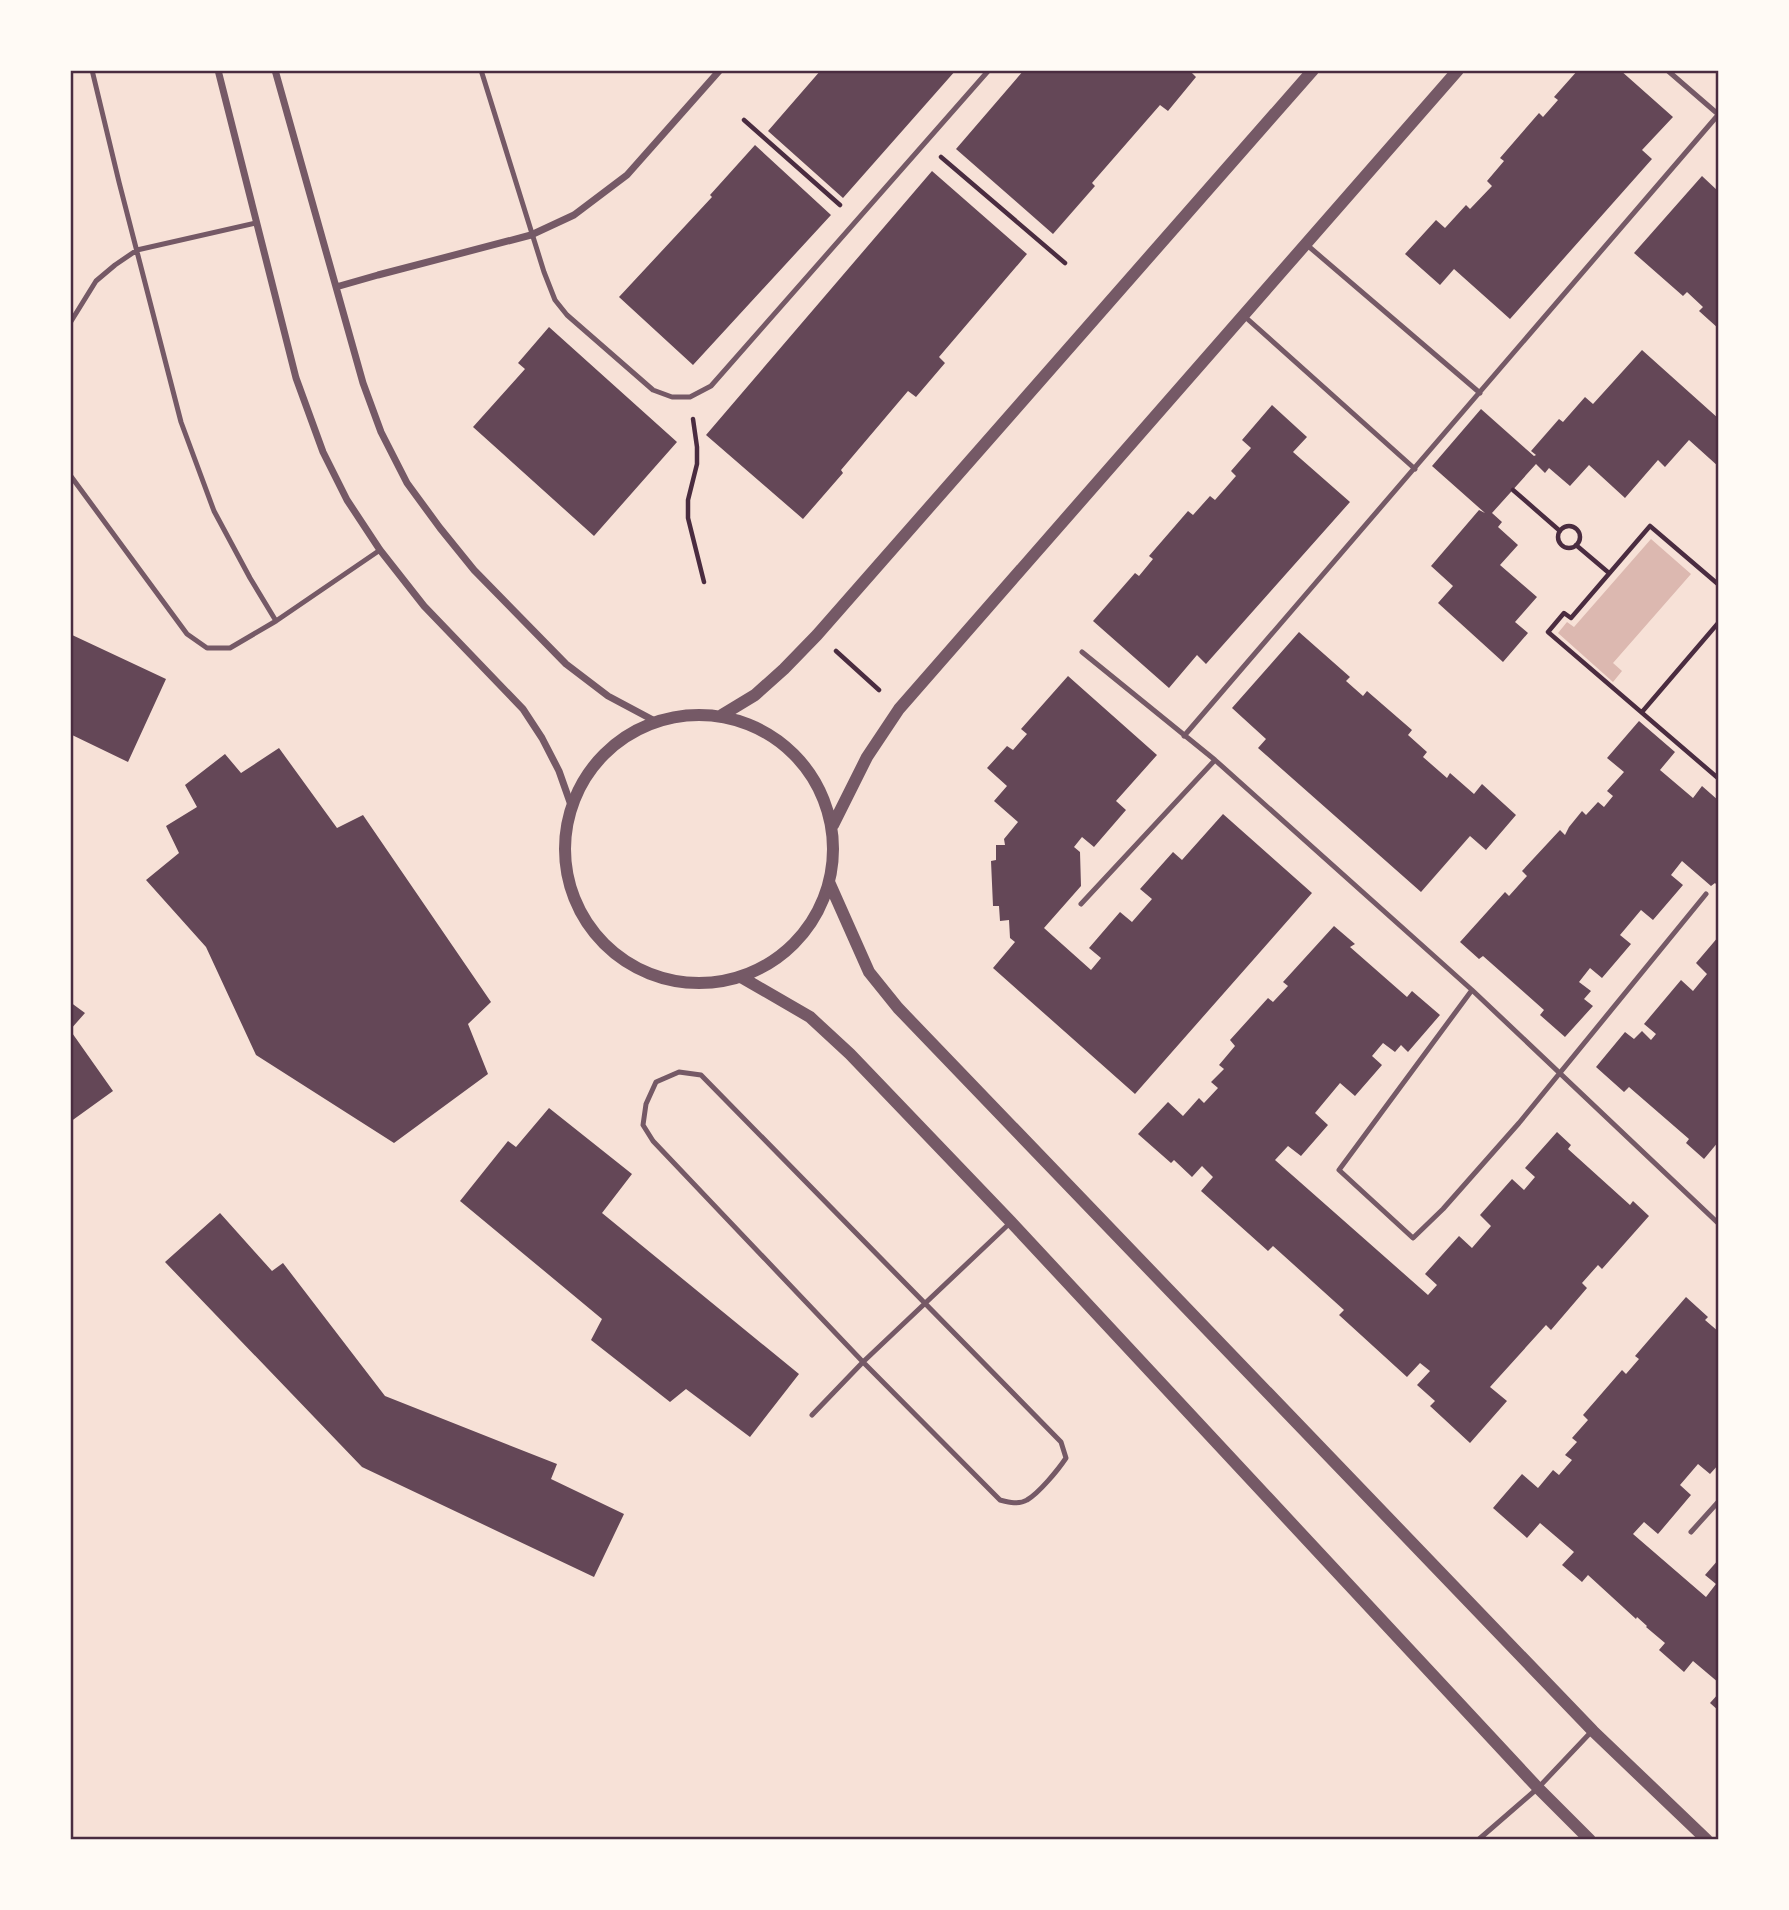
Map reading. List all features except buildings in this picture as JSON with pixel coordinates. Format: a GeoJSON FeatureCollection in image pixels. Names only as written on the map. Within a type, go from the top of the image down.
{"type":"FeatureCollection","features":[{"type":"Feature","properties":{"kind":"street"},"geometry":{"type":"LineString","coordinates":[[218,70],[296,378],[323,452],[347,500],[380,550],[424,606],[523,709],[559,771],[571,805]]}},
{"type":"Feature","properties":{"kind":"street"},"geometry":{"type":"LineString","coordinates":[[275,70],[363,383],[381,432],[407,483],[474,570],[566,664],[608,696],[653,720]]}},
{"type":"Feature","properties":{"kind":"street"},"geometry":{"type":"LineString","coordinates":[[336,288],[531,235],[574,215],[627,175],[720,70]]}},
{"type":"Feature","properties":{"kind":"street"},"geometry":{"type":"LineString","coordinates":[[722,715],[755,695],[817,635],[1313,70]]}},
{"type":"Feature","properties":{"kind":"street"},"geometry":{"type":"LineString","coordinates":[[833,825],[867,757],[899,709],[1458,70]]}},
{"type":"Feature","properties":{"kind":"street"},"geometry":{"type":"LineString","coordinates":[[686,713],[722,715],[756,726],[790,749],[817,784],[833,825],[835,851],[829,882],[811,924],[781,956],[741,977],[699,984],[657,977],[619,958],[590,928],[570,889],[564,847],[571,805],[589,774],[619,742],[653,720],[686,713]]}},
{"type":"Feature","properties":{"kind":"street"},"geometry":{"type":"LineString","coordinates":[[829,882],[869,972],[898,1008],[1592,1731],[1707,1840]]}},
{"type":"Feature","properties":{"kind":"street"},"geometry":{"type":"LineString","coordinates":[[741,977],[810,1017],[850,1054],[1011,1222],[1538,1788],[1590,1840]]}},
{"type":"Feature","properties":{"kind":"lane"},"geometry":{"type":"LineString","coordinates":[[92,70],[181,422],[214,511],[276,621]]}},
{"type":"Feature","properties":{"kind":"lane"},"geometry":{"type":"LineString","coordinates":[[481,70],[531,235],[555,300],[567,315],[653,390],[672,397],[690,397],[711,386],[989,70]]}},
{"type":"Feature","properties":{"kind":"lane"},"geometry":{"type":"LineString","coordinates":[[1184,736],[1719,115],[1667,70]]}},
{"type":"Feature","properties":{"kind":"lane"},"geometry":{"type":"LineString","coordinates":[[70,323],[96,281],[137,250],[256,223]]}},
{"type":"Feature","properties":{"kind":"lane"},"geometry":{"type":"LineString","coordinates":[[1306,243],[1480,393]]}},
{"type":"Feature","properties":{"kind":"lane"},"geometry":{"type":"LineString","coordinates":[[1243,315],[1415,469]]}},
{"type":"Feature","properties":{"kind":"lane"},"geometry":{"type":"LineString","coordinates":[[70,475],[187,634],[207,648],[230,648],[276,621],[380,550]]}},
{"type":"Feature","properties":{"kind":"lane"},"geometry":{"type":"LineString","coordinates":[[1082,652],[1215,760],[1472,990],[1719,1224]]}},
{"type":"Feature","properties":{"kind":"lane"},"geometry":{"type":"LineString","coordinates":[[1081,904],[1215,760]]}},
{"type":"Feature","properties":{"kind":"lane"},"geometry":{"type":"LineString","coordinates":[[1472,990],[1339,1170],[1413,1238],[1443,1209],[1519,1123],[1706,894]]}},
{"type":"Feature","properties":{"kind":"lane"},"geometry":{"type":"LineString","coordinates":[[679,1072],[701,1075],[926,1304],[1061,1442],[1066,1458],[1058,1470],[1026,1501],[1013,1503],[1000,1500],[863,1362],[653,1141],[643,1125],[646,1104],[656,1082],[679,1072]]}},
{"type":"Feature","properties":{"kind":"lane"},"geometry":{"type":"LineString","coordinates":[[812,1415],[863,1362],[1011,1222]]}},
{"type":"Feature","properties":{"kind":"lane"},"geometry":{"type":"LineString","coordinates":[[1691,1532],[1719,1501]]}},
{"type":"Feature","properties":{"kind":"lane"},"geometry":{"type":"LineString","coordinates":[[1478,1840],[1538,1788],[1592,1731]]}},
{"type":"Feature","properties":{"kind":"path"},"geometry":{"type":"LineString","coordinates":[[744,120],[858,220]]}},
{"type":"Feature","properties":{"kind":"path"},"geometry":{"type":"LineString","coordinates":[[925,143],[1066,263]]}},
{"type":"Feature","properties":{"kind":"path"},"geometry":{"type":"LineString","coordinates":[[690,397],[697,464],[688,500],[688,517],[704,582]]}},
{"type":"Feature","properties":{"kind":"path"},"geometry":{"type":"LineString","coordinates":[[1513,490],[1560,531]]}},
{"type":"Feature","properties":{"kind":"path"},"geometry":{"type":"LineString","coordinates":[[1568,526],[1576,528],[1580,539],[1576,545],[1567,548],[1560,544],[1560,531],[1568,526]]}},
{"type":"Feature","properties":{"kind":"path"},"geometry":{"type":"LineString","coordinates":[[1719,585],[1650,526],[1571,618],[1564,613],[1548,632],[1719,779]]}},
{"type":"Feature","properties":{"kind":"path"},"geometry":{"type":"LineString","coordinates":[[1576,545],[1609,573]]}},
{"type":"Feature","properties":{"kind":"path"},"geometry":{"type":"LineString","coordinates":[[1642,712],[1719,622]]}},
{"type":"Feature","properties":{"kind":"path"},"geometry":{"type":"LineString","coordinates":[[833,649],[880,690]]}},
{"type":"Feature","properties":{"kind":"shaded area"},"geometry":{"type":"Polygon","coordinates":[[[1651,539],[1691,574],[1613,663],[1622,671],[1613,682],[1558,633],[1567,622],[1574,627],[1651,539]]]}}]}
